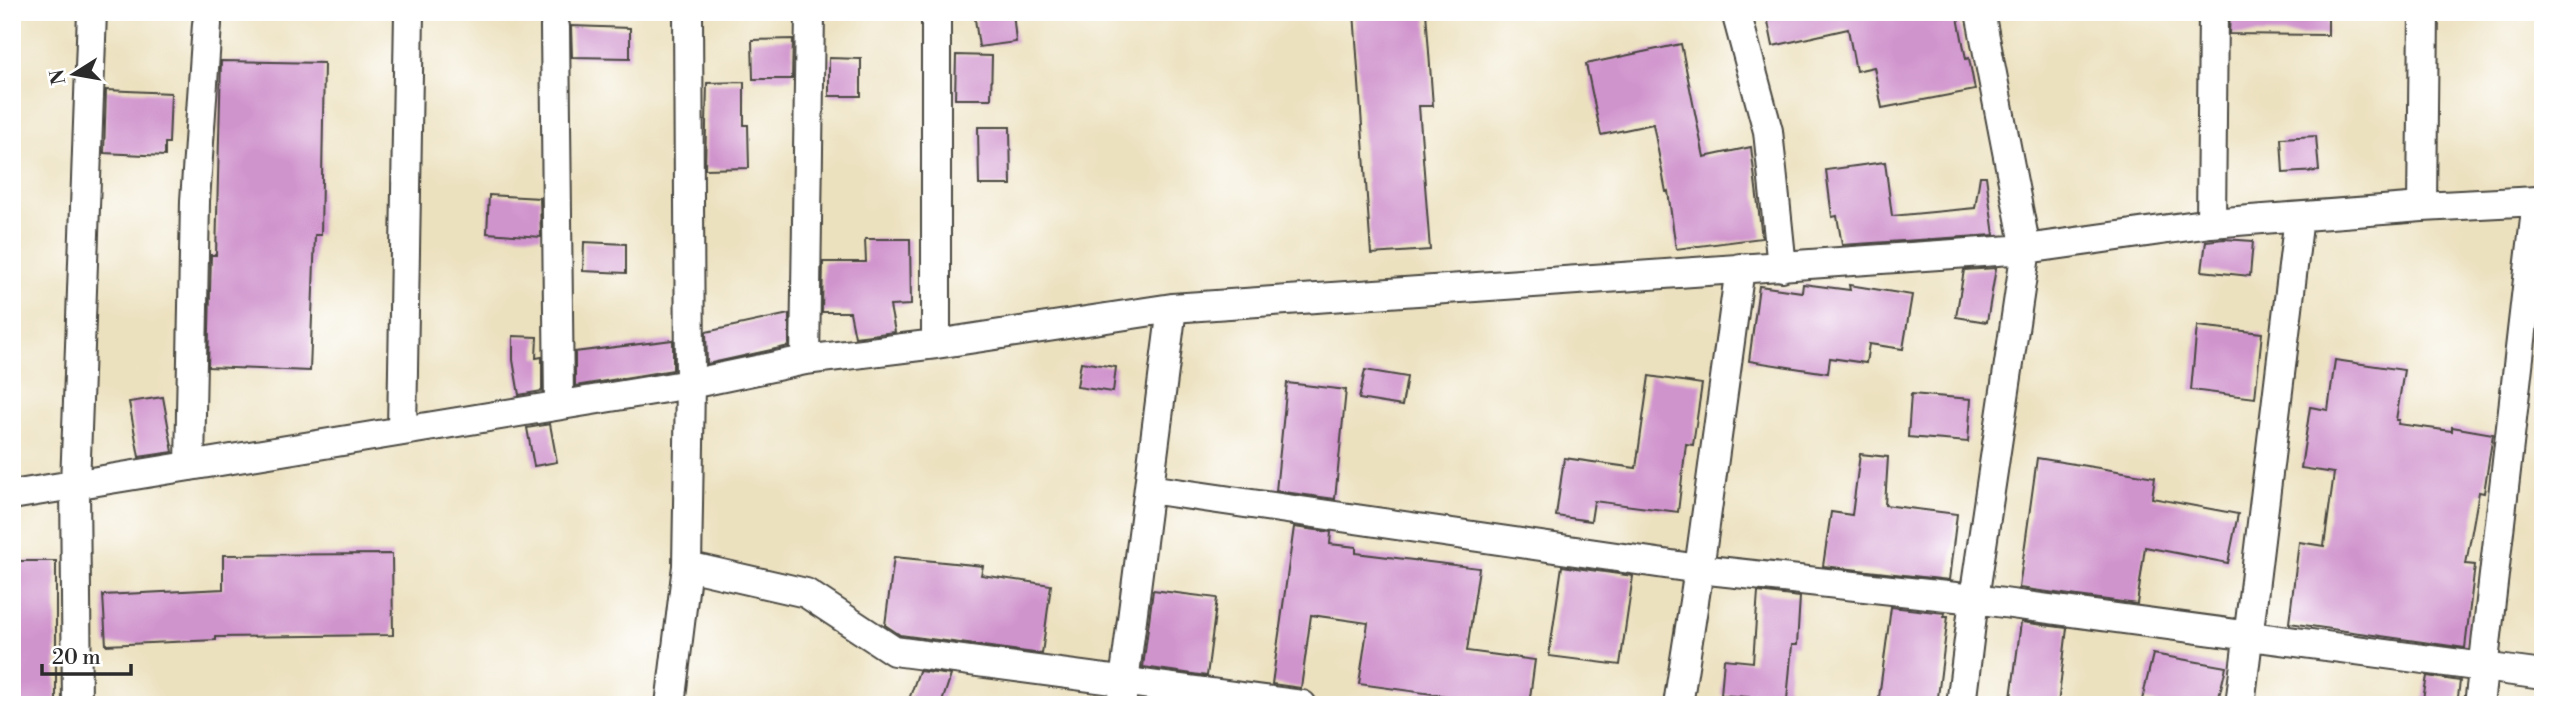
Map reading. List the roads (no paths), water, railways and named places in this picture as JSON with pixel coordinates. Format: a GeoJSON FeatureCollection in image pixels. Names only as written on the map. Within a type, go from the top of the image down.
{"type":"FeatureCollection","features":[{"type":"Feature","properties":{"kind":"street"},"geometry":{"type":"LineString","coordinates":[[77,705],[75,485],[92,12]]}},
{"type":"Feature","properties":{"kind":"street"},"geometry":{"type":"LineString","coordinates":[[402,430],[409,12]]}},
{"type":"Feature","properties":{"kind":"street"},"geometry":{"type":"LineString","coordinates":[[670,705],[687,566],[691,384],[688,12]]}},
{"type":"Feature","properties":{"kind":"street"},"geometry":{"type":"LineString","coordinates":[[805,360],[810,12]]}},
{"type":"Feature","properties":{"kind":"street"},"geometry":{"type":"LineString","coordinates":[[936,12],[936,344]]}},
{"type":"Feature","properties":{"kind":"street"},"geometry":{"type":"LineString","coordinates":[[1736,12],[1768,131],[1782,267]]}},
{"type":"Feature","properties":{"kind":"street"},"geometry":{"type":"LineString","coordinates":[[1961,705],[2026,248],[1980,12]]}},
{"type":"Feature","properties":{"kind":"street"},"geometry":{"type":"LineString","coordinates":[[2211,223],[2213,12]]}},
{"type":"Feature","properties":{"kind":"street"},"geometry":{"type":"LineString","coordinates":[[2422,207],[2424,12]]}},
{"type":"Feature","properties":{"kind":"street"},"geometry":{"type":"LineString","coordinates":[[190,466],[195,201],[207,24]]}},
{"type":"Feature","properties":{"kind":"street"},"geometry":{"type":"LineString","coordinates":[[555,27],[559,404]]}},
{"type":"Feature","properties":{"kind":"street"},"geometry":{"type":"LineString","coordinates":[[12,495],[691,384],[805,360],[936,344],[1172,308],[2026,248],[2211,223],[2540,201],[2479,705]]}},
{"type":"Feature","properties":{"kind":"street"},"geometry":{"type":"LineString","coordinates":[[2240,705],[2299,217]]}},
{"type":"Feature","properties":{"kind":"street"},"geometry":{"type":"LineString","coordinates":[[1678,705],[1740,268]]}},
{"type":"Feature","properties":{"kind":"street"},"geometry":{"type":"LineString","coordinates":[[1123,693],[1172,308]]}},
{"type":"Feature","properties":{"kind":"street"},"geometry":{"type":"LineString","coordinates":[[1149,489],[1699,569],[1974,599],[2543,675]]}},
{"type":"Feature","properties":{"kind":"street"},"geometry":{"type":"LineString","coordinates":[[687,566],[806,593],[894,650],[1123,693],[1302,705]]}}]}
